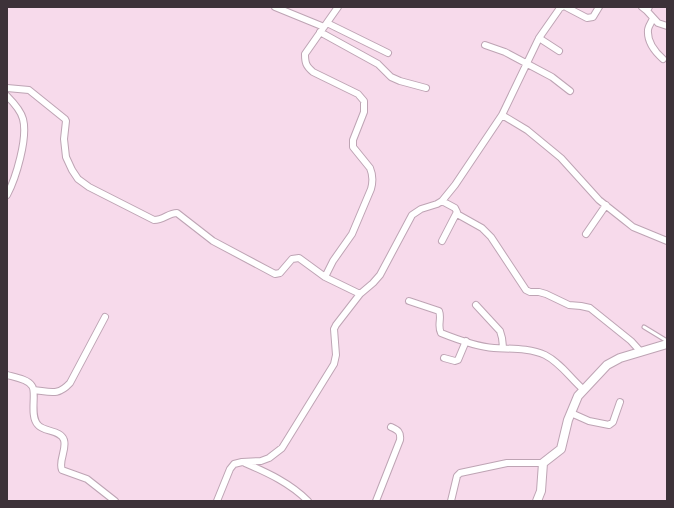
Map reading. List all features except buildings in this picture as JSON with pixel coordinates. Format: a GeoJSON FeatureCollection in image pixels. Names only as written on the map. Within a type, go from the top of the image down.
{"type":"FeatureCollection","features":[{"type":"Feature","properties":{"kind":"street"},"geometry":{"type":"LineString","coordinates":[[275,7],[388,53]]}},
{"type":"Feature","properties":{"kind":"street"},"geometry":{"type":"LineString","coordinates":[[325,277],[333,261],[352,234],[373,181],[370,168],[353,147],[353,140],[364,112],[364,101],[358,94],[313,72],[305,62],[305,54],[338,7]]}},
{"type":"Feature","properties":{"kind":"street"},"geometry":{"type":"LineString","coordinates":[[217,501],[230,469],[234,464],[269,458],[282,448],[334,364],[336,355],[334,329],[336,325],[360,294],[380,275],[412,215],[421,209],[442,201],[455,184],[502,116],[538,38],[562,7]]}},
{"type":"Feature","properties":{"kind":"street"},"geometry":{"type":"LineString","coordinates":[[566,7],[587,18],[593,17],[599,7]]}},
{"type":"Feature","properties":{"kind":"street"},"geometry":{"type":"LineString","coordinates":[[646,8],[658,23],[667,26]]}},
{"type":"Feature","properties":{"kind":"street"},"geometry":{"type":"LineString","coordinates":[[653,18],[648,29],[649,38],[657,54],[663,59]]}},
{"type":"Feature","properties":{"kind":"street"},"geometry":{"type":"LineString","coordinates":[[324,27],[378,64],[391,77],[426,88]]}},
{"type":"Feature","properties":{"kind":"street"},"geometry":{"type":"LineString","coordinates":[[538,38],[559,51]]}},
{"type":"Feature","properties":{"kind":"street"},"geometry":{"type":"LineString","coordinates":[[485,45],[505,52],[552,77],[570,91]]}},
{"type":"Feature","properties":{"kind":"street"},"geometry":{"type":"LineString","coordinates":[[7,88],[29,90],[65,119],[66,157],[72,170],[82,183],[154,220],[163,219],[173,213],[177,213],[213,241],[275,274],[280,273],[292,259],[298,258],[325,277],[360,294]]}},
{"type":"Feature","properties":{"kind":"street"},"geometry":{"type":"LineString","coordinates":[[7,96],[21,114],[24,128],[17,174],[7,195]]}},
{"type":"Feature","properties":{"kind":"street"},"geometry":{"type":"LineString","coordinates":[[502,116],[527,130],[561,158],[599,200],[633,227],[667,241]]}},
{"type":"Feature","properties":{"kind":"street"},"geometry":{"type":"LineString","coordinates":[[442,201],[454,208],[457,214],[482,228],[491,237],[526,290],[546,294],[569,305],[590,308],[632,341],[641,352]]}},
{"type":"Feature","properties":{"kind":"street"},"geometry":{"type":"LineString","coordinates":[[586,234],[606,205]]}},
{"type":"Feature","properties":{"kind":"street"},"geometry":{"type":"LineString","coordinates":[[442,242],[457,214]]}},
{"type":"Feature","properties":{"kind":"street"},"geometry":{"type":"LineString","coordinates":[[408,301],[439,311],[441,317],[439,328],[442,333],[493,348],[510,348],[544,355],[551,359],[584,390]]}},
{"type":"Feature","properties":{"kind":"street"},"geometry":{"type":"LineString","coordinates":[[476,305],[500,331],[503,348]]}},
{"type":"Feature","properties":{"kind":"street"},"geometry":{"type":"LineString","coordinates":[[34,390],[60,392],[65,389],[70,383],[105,317]]}},
{"type":"Feature","properties":{"kind":"street"},"geometry":{"type":"LineString","coordinates":[[444,358],[455,361],[458,360],[466,341]]}},
{"type":"Feature","properties":{"kind":"street"},"geometry":{"type":"LineString","coordinates":[[451,501],[457,476],[463,471],[507,463],[543,463],[561,449],[571,413],[578,396],[611,362],[667,343]]}},
{"type":"Feature","properties":{"kind":"street"},"geometry":{"type":"LineString","coordinates":[[7,375],[19,378],[31,384],[34,390],[34,415],[36,424],[39,427],[64,438],[60,467],[62,470],[88,479],[115,501]]}},
{"type":"Feature","properties":{"kind":"street"},"geometry":{"type":"LineString","coordinates":[[571,413],[589,421],[609,425],[612,422],[620,402]]}},
{"type":"Feature","properties":{"kind":"street"},"geometry":{"type":"LineString","coordinates":[[376,501],[400,440],[398,431],[391,426]]}},
{"type":"Feature","properties":{"kind":"street"},"geometry":{"type":"LineString","coordinates":[[242,462],[265,472],[296,490],[308,501]]}},
{"type":"Feature","properties":{"kind":"street"},"geometry":{"type":"LineString","coordinates":[[537,501],[541,491],[543,463]]}},
{"type":"Feature","properties":{"kind":"lane"},"geometry":{"type":"LineString","coordinates":[[644,327],[667,343]]}}]}
